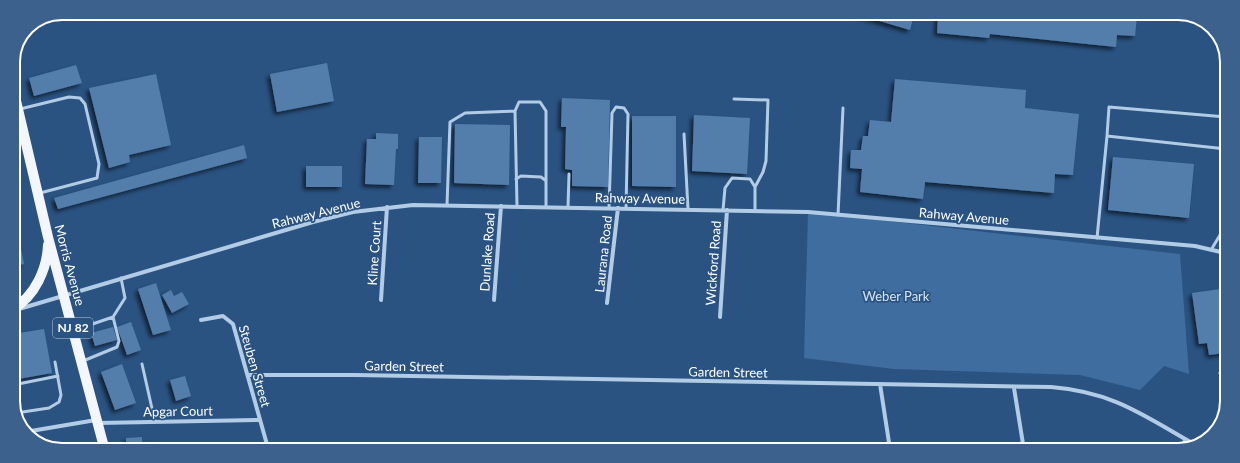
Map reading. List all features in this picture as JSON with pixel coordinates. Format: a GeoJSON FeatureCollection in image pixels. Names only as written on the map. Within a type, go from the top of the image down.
{"type":"FeatureCollection","features":[{"type":"Feature","properties":{"kind":"main road","name":"Morris Avenue"},"geometry":{"type":"LineString","coordinates":[[20,117],[48,237],[103,443]]}},
{"type":"Feature","properties":{"kind":"main road"},"geometry":{"type":"LineString","coordinates":[[20,304],[36,284],[47,254],[48,237]]}},
{"type":"Feature","properties":{"kind":"street","name":"Rahway Avenue"},"geometry":{"type":"LineString","coordinates":[[20,308],[65,297],[121,278],[313,222],[353,212],[387,208],[447,205],[755,210],[838,214],[1195,246],[1220,252]]}},
{"type":"Feature","properties":{"kind":"street","name":"Dunlake Road"},"geometry":{"type":"LineString","coordinates":[[494,300],[501,206]]}},
{"type":"Feature","properties":{"kind":"street","name":"Kline Court"},"geometry":{"type":"LineString","coordinates":[[381,300],[387,208]]}},
{"type":"Feature","properties":{"kind":"street","name":"Laurana Road"},"geometry":{"type":"LineString","coordinates":[[607,303],[618,208]]}},
{"type":"Feature","properties":{"kind":"street","name":"Wickford Road"},"geometry":{"type":"LineString","coordinates":[[720,317],[725,210]]}},
{"type":"Feature","properties":{"kind":"street","name":"Steuben Street"},"geometry":{"type":"LineString","coordinates":[[201,320],[223,316],[233,324],[267,443]]}},
{"type":"Feature","properties":{"kind":"street","name":"Garden Street"},"geometry":{"type":"LineString","coordinates":[[248,375],[356,375],[880,384],[1014,388],[1051,387],[1092,393],[1117,401],[1144,414],[1189,441]]}},
{"type":"Feature","properties":{"kind":"street"},"geometry":{"type":"LineString","coordinates":[[880,384],[889,443]]}},
{"type":"Feature","properties":{"kind":"street"},"geometry":{"type":"LineString","coordinates":[[1014,388],[1023,443]]}},
{"type":"Feature","properties":{"kind":"street","name":"Apgar Court"},"geometry":{"type":"LineString","coordinates":[[32,431],[96,422],[260,420]]}},
{"type":"Feature","properties":{"kind":"lane"},"geometry":{"type":"LineString","coordinates":[[20,109],[69,97],[80,98],[85,104],[99,164],[97,178],[38,193]]}},
{"type":"Feature","properties":{"kind":"lane"},"geometry":{"type":"LineString","coordinates":[[734,99],[768,100],[766,161],[764,172],[755,186],[755,210]]}},
{"type":"Feature","properties":{"kind":"lane"},"geometry":{"type":"LineString","coordinates":[[517,206],[515,111],[519,102],[525,101],[540,102],[546,109],[546,207]]}},
{"type":"Feature","properties":{"kind":"lane"},"geometry":{"type":"LineString","coordinates":[[609,208],[612,113],[616,107],[624,108],[628,114],[626,208]]}},
{"type":"Feature","properties":{"kind":"lane"},"geometry":{"type":"LineString","coordinates":[[1097,238],[1109,107],[1220,116]]}},
{"type":"Feature","properties":{"kind":"lane"},"geometry":{"type":"LineString","coordinates":[[838,214],[843,108]]}},
{"type":"Feature","properties":{"kind":"lane"},"geometry":{"type":"LineString","coordinates":[[447,205],[450,122],[465,113],[515,111]]}},
{"type":"Feature","properties":{"kind":"lane"},"geometry":{"type":"LineString","coordinates":[[684,134],[688,209]]}},
{"type":"Feature","properties":{"kind":"lane"},"geometry":{"type":"LineString","coordinates":[[1107,136],[1220,148]]}},
{"type":"Feature","properties":{"kind":"lane"},"geometry":{"type":"LineString","coordinates":[[568,207],[569,174]]}},
{"type":"Feature","properties":{"kind":"lane"},"geometry":{"type":"LineString","coordinates":[[516,180],[521,176],[541,177],[545,180]]}},
{"type":"Feature","properties":{"kind":"lane"},"geometry":{"type":"LineString","coordinates":[[725,210],[724,188],[732,178],[750,179],[755,186]]}},
{"type":"Feature","properties":{"kind":"lane"},"geometry":{"type":"LineString","coordinates":[[1211,250],[1220,235]]}},
{"type":"Feature","properties":{"kind":"lane"},"geometry":{"type":"LineString","coordinates":[[74,331],[113,317],[125,298],[121,278]]}},
{"type":"Feature","properties":{"kind":"lane"},"geometry":{"type":"LineString","coordinates":[[81,361],[117,347],[119,341],[113,317]]}},
{"type":"Feature","properties":{"kind":"lane"},"geometry":{"type":"LineString","coordinates":[[22,412],[56,405],[59,402],[61,395],[55,362]]}},
{"type":"Feature","properties":{"kind":"lane"},"geometry":{"type":"LineString","coordinates":[[142,364],[155,422]]}},
{"type":"Feature","properties":{"kind":"lane"},"geometry":{"type":"LineString","coordinates":[[20,384],[58,376]]}},
{"type":"Feature","properties":{"kind":"green space","name":"Weber Park"},"geometry":{"type":"Polygon","coordinates":[[[808,212],[1180,254],[1189,374],[1164,366],[1140,390],[1080,375],[894,369],[804,358],[808,212]]]}},
{"type":"Feature","properties":{"kind":"building"},"geometry":{"type":"Polygon","coordinates":[[[876,20],[913,20],[910,30],[876,20]]]}},
{"type":"Feature","properties":{"kind":"building"},"geometry":{"type":"Polygon","coordinates":[[[938,20],[1137,20],[1135,36],[1117,35],[1116,47],[990,34],[989,38],[937,33],[938,20]]]}},
{"type":"Feature","properties":{"kind":"building"},"geometry":{"type":"Polygon","coordinates":[[[327,63],[334,101],[277,112],[270,74],[327,63]]]}},
{"type":"Feature","properties":{"kind":"building"},"geometry":{"type":"Polygon","coordinates":[[[76,65],[82,83],[34,96],[29,78],[76,65]]]}},
{"type":"Feature","properties":{"kind":"building"},"geometry":{"type":"Polygon","coordinates":[[[156,74],[171,145],[129,155],[130,162],[109,168],[89,88],[156,74]]]}},
{"type":"Feature","properties":{"kind":"building"},"geometry":{"type":"Polygon","coordinates":[[[895,79],[1026,90],[1025,108],[1079,114],[1073,175],[1055,174],[1054,193],[925,182],[923,199],[860,192],[862,169],[850,168],[851,150],[861,150],[863,136],[868,136],[870,120],[891,122],[895,79]]]}},
{"type":"Feature","properties":{"kind":"building"},"geometry":{"type":"Polygon","coordinates":[[[562,98],[610,100],[608,187],[572,186],[572,170],[565,169],[566,127],[561,127],[562,98]]]}},
{"type":"Feature","properties":{"kind":"building"},"geometry":{"type":"Polygon","coordinates":[[[694,115],[750,118],[747,174],[692,171],[694,115]]]}},
{"type":"Feature","properties":{"kind":"building"},"geometry":{"type":"Polygon","coordinates":[[[632,116],[676,116],[676,187],[632,186],[632,116]]]}},
{"type":"Feature","properties":{"kind":"building"},"geometry":{"type":"Polygon","coordinates":[[[455,124],[510,125],[509,185],[454,183],[455,124]]]}},
{"type":"Feature","properties":{"kind":"building"},"geometry":{"type":"Polygon","coordinates":[[[376,133],[398,134],[394,185],[365,184],[367,139],[376,139],[376,133]]]}},
{"type":"Feature","properties":{"kind":"building"},"geometry":{"type":"Polygon","coordinates":[[[419,137],[442,137],[441,183],[418,183],[419,137]]]}},
{"type":"Feature","properties":{"kind":"building"},"geometry":{"type":"Polygon","coordinates":[[[244,145],[247,158],[58,209],[54,198],[244,145]]]}},
{"type":"Feature","properties":{"kind":"building"},"geometry":{"type":"Polygon","coordinates":[[[1113,157],[1194,164],[1189,218],[1108,210],[1113,157]]]}},
{"type":"Feature","properties":{"kind":"building"},"geometry":{"type":"Polygon","coordinates":[[[306,166],[342,166],[342,187],[306,187],[306,166]]]}},
{"type":"Feature","properties":{"kind":"building"},"geometry":{"type":"Polygon","coordinates":[[[20,243],[24,264],[20,265],[20,243]]]}},
{"type":"Feature","properties":{"kind":"building"},"geometry":{"type":"Polygon","coordinates":[[[156,283],[171,330],[153,335],[138,289],[156,283]]]}},
{"type":"Feature","properties":{"kind":"building"},"geometry":{"type":"Polygon","coordinates":[[[1220,289],[1220,354],[1209,355],[1207,343],[1199,344],[1192,293],[1220,289]]]}},
{"type":"Feature","properties":{"kind":"building"},"geometry":{"type":"Polygon","coordinates":[[[171,290],[174,296],[182,292],[189,304],[172,313],[162,295],[171,290]]]}},
{"type":"Feature","properties":{"kind":"building"},"geometry":{"type":"Polygon","coordinates":[[[131,322],[141,350],[127,355],[117,327],[131,322]]]}},
{"type":"Feature","properties":{"kind":"building"},"geometry":{"type":"Polygon","coordinates":[[[113,327],[117,340],[95,346],[91,333],[113,327]]]}},
{"type":"Feature","properties":{"kind":"building"},"geometry":{"type":"Polygon","coordinates":[[[44,329],[52,373],[20,379],[20,333],[44,329]]]}},
{"type":"Feature","properties":{"kind":"building"},"geometry":{"type":"Polygon","coordinates":[[[122,364],[136,403],[115,410],[101,372],[122,364]]]}},
{"type":"Feature","properties":{"kind":"building"},"geometry":{"type":"Polygon","coordinates":[[[185,376],[191,396],[176,401],[170,380],[185,376]]]}},
{"type":"Feature","properties":{"kind":"building"},"geometry":{"type":"Polygon","coordinates":[[[142,437],[142,442],[161,443],[126,443],[126,438],[142,437]]]}}]}
